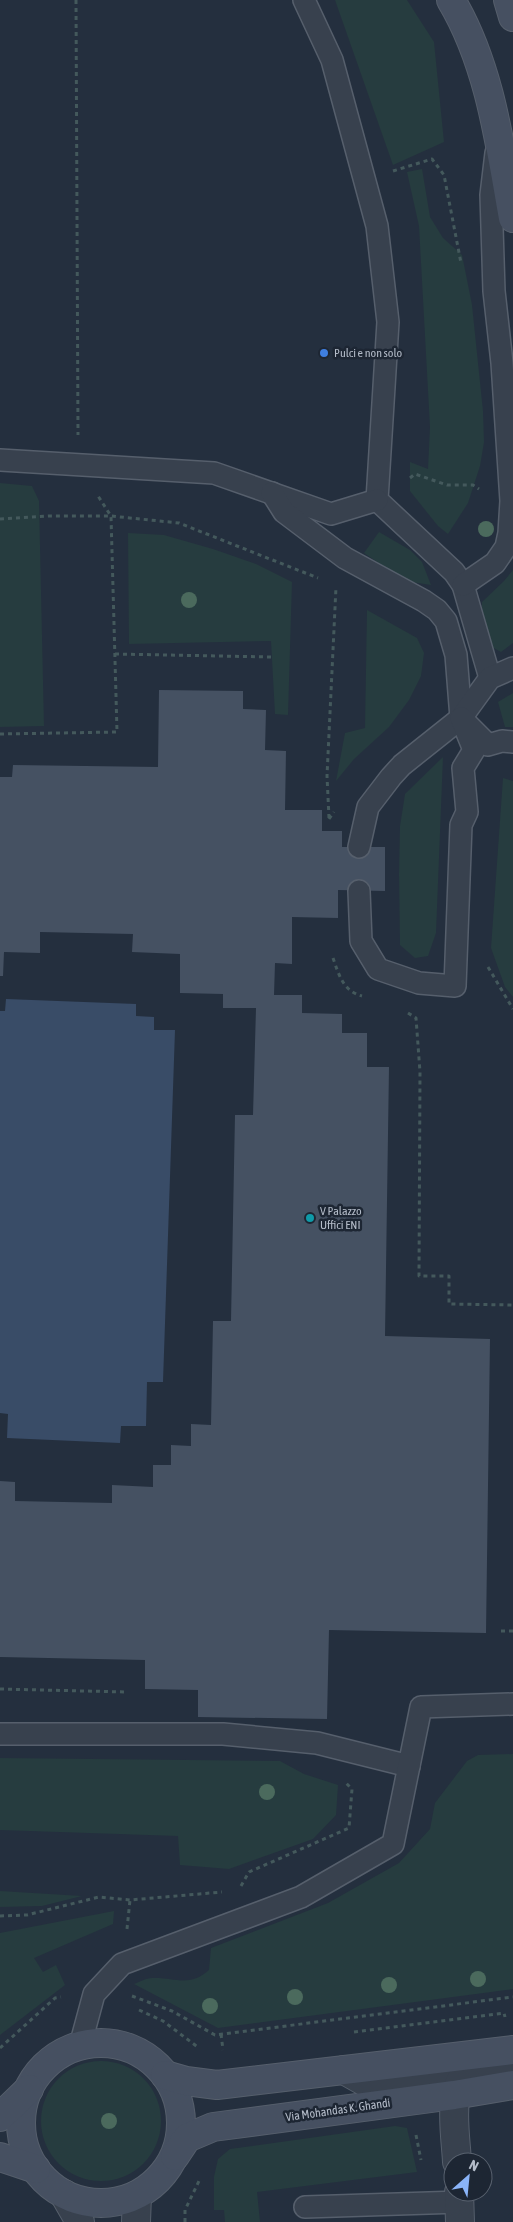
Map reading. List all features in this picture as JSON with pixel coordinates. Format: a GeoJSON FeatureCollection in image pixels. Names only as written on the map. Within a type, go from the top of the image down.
{"type":"FeatureCollection","features":[{"type":"Feature","properties":{"kind":"street"},"geometry":{"type":"LineString","coordinates":[[508,0],[513,17]]}},
{"type":"Feature","properties":{"kind":"street"},"geometry":{"type":"LineString","coordinates":[[452,2],[482,70],[498,133],[513,218]]}},
{"type":"Feature","properties":{"kind":"street"},"geometry":{"type":"LineString","coordinates":[[0,2117],[29,2089],[42,2070],[59,2055],[80,2046],[104,2043],[127,2047],[149,2059],[166,2075],[176,2094],[181,2115],[180,2136],[174,2156],[159,2178],[137,2195],[113,2203],[88,2202],[64,2194],[48,2183],[36,2169],[26,2151],[21,2130],[22,2109],[29,2089]]}},
{"type":"Feature","properties":{"kind":"street"},"geometry":{"type":"LineString","coordinates":[[166,2075],[186,2082],[217,2085],[513,2050]]}},
{"type":"Feature","properties":{"kind":"street"},"geometry":{"type":"LineString","coordinates":[[457,2152],[454,2095],[460,2079],[476,2068],[513,2064]]}},
{"type":"Feature","properties":{"kind":"street"},"geometry":{"type":"LineString","coordinates":[[344,2070],[367,2083],[435,2075],[447,2081],[454,2095]]}},
{"type":"Feature","properties":{"kind":"street","name":"Via Mohandas K. Ghandi"},"geometry":{"type":"LineString","coordinates":[[174,2156],[187,2138],[213,2127],[454,2095],[513,2085]]}},
{"type":"Feature","properties":{"kind":"street"},"geometry":{"type":"LineString","coordinates":[[0,2158],[36,2169]]}},
{"type":"Feature","properties":{"kind":"street"},"geometry":{"type":"LineString","coordinates":[[64,2194],[80,2222]]}},
{"type":"Feature","properties":{"kind":"street"},"geometry":{"type":"LineString","coordinates":[[136,2222],[137,2195]]}},
{"type":"Feature","properties":{"kind":"lane"},"geometry":{"type":"LineString","coordinates":[[304,0],[332,60],[377,226],[388,322],[382,505],[454,572],[463,585],[490,678]]}},
{"type":"Feature","properties":{"kind":"lane"},"geometry":{"type":"LineString","coordinates":[[463,585],[491,566],[501,555],[509,533],[511,502],[502,363],[494,291],[491,195],[498,133]]}},
{"type":"Feature","properties":{"kind":"lane"},"geometry":{"type":"LineString","coordinates":[[0,460],[214,474],[331,514],[382,505]]}},
{"type":"Feature","properties":{"kind":"lane"},"geometry":{"type":"LineString","coordinates":[[272,493],[284,512],[345,558],[424,600],[446,620],[456,656],[461,718],[474,750],[463,768],[467,812],[461,825],[455,986],[419,983],[378,969],[361,941],[359,891]]}},
{"type":"Feature","properties":{"kind":"lane"},"geometry":{"type":"LineString","coordinates":[[359,847],[368,807],[391,777],[402,765],[461,718],[490,678],[513,668]]}},
{"type":"Feature","properties":{"kind":"lane"},"geometry":{"type":"LineString","coordinates":[[461,718],[488,745],[502,741],[513,742]]}},
{"type":"Feature","properties":{"kind":"lane"},"geometry":{"type":"LineString","coordinates":[[80,2046],[94,1994],[122,1964],[301,1897],[393,1844],[421,1707],[513,1704]]}},
{"type":"Feature","properties":{"kind":"lane"},"geometry":{"type":"LineString","coordinates":[[0,1734],[223,1734],[317,1743],[409,1766]]}},
{"type":"Feature","properties":{"kind":"lane"},"geometry":{"type":"LineString","coordinates":[[305,2207],[426,2203],[460,2205]]}},
{"type":"Feature","properties":{"kind":"path"},"geometry":{"type":"LineString","coordinates":[[76,0],[78,465]]}},
{"type":"Feature","properties":{"kind":"path"},"geometry":{"type":"LineString","coordinates":[[364,180],[432,159],[444,175],[452,226],[463,272]]}},
{"type":"Feature","properties":{"kind":"path"},"geometry":{"type":"LineString","coordinates":[[382,505],[396,489],[414,474],[447,485],[474,485],[492,499],[511,502]]}},
{"type":"Feature","properties":{"kind":"path"},"geometry":{"type":"LineString","coordinates":[[0,519],[48,516],[111,516],[179,523],[345,590]]}},
{"type":"Feature","properties":{"kind":"path"},"geometry":{"type":"LineString","coordinates":[[0,734],[117,732],[111,516]]}},
{"type":"Feature","properties":{"kind":"path"},"geometry":{"type":"LineString","coordinates":[[339,804],[329,819],[327,776],[336,585],[345,558]]}},
{"type":"Feature","properties":{"kind":"path"},"geometry":{"type":"LineString","coordinates":[[115,654],[271,657]]}},
{"type":"Feature","properties":{"kind":"path"},"geometry":{"type":"LineString","coordinates":[[330,950],[340,978],[351,993],[369,998]]}},
{"type":"Feature","properties":{"kind":"path"},"geometry":{"type":"LineString","coordinates":[[404,1010],[416,1018],[420,1072],[419,1276],[449,1276],[449,1304],[513,1305]]}},
{"type":"Feature","properties":{"kind":"path"},"geometry":{"type":"LineString","coordinates":[[502,1631],[513,1631]]}},
{"type":"Feature","properties":{"kind":"path"},"geometry":{"type":"LineString","coordinates":[[0,1688],[127,1692]]}},
{"type":"Feature","properties":{"kind":"path"},"geometry":{"type":"LineString","coordinates":[[238,1891],[249,1872],[349,1828],[352,1789],[338,1775]]}},
{"type":"Feature","properties":{"kind":"path"},"geometry":{"type":"LineString","coordinates":[[0,1916],[27,1914],[99,1897],[130,1900],[228,1892]]}},
{"type":"Feature","properties":{"kind":"path"},"geometry":{"type":"LineString","coordinates":[[0,2048],[55,1998],[94,1994],[127,1994],[172,2012],[215,2034],[513,1998]]}},
{"type":"Feature","properties":{"kind":"path"},"geometry":{"type":"LineString","coordinates":[[139,2010],[163,2021],[196,2046],[207,2049]]}},
{"type":"Feature","properties":{"kind":"path"},"geometry":{"type":"LineString","coordinates":[[348,2033],[504,2012],[506,2023]]}},
{"type":"Feature","properties":{"kind":"path"},"geometry":{"type":"LineString","coordinates":[[218,2050],[230,2049]]}},
{"type":"Feature","properties":{"kind":"path"},"geometry":{"type":"LineString","coordinates":[[416,2131],[426,2203]]}},
{"type":"Feature","properties":{"kind":"green space"},"geometry":{"type":"Polygon","coordinates":[[[335,0],[407,0],[434,42],[444,142],[393,165],[335,0]]]}},
{"type":"Feature","properties":{"kind":"green space"},"geometry":{"type":"Polygon","coordinates":[[[422,169],[430,217],[443,238],[462,255],[472,305],[483,411],[484,442],[480,466],[468,503],[448,534],[438,526],[410,491],[410,462],[428,469],[430,427],[419,226],[407,172],[422,169]]]}},
{"type":"Feature","properties":{"kind":"green space"},"geometry":{"type":"Polygon","coordinates":[[[0,483],[32,486],[39,501],[44,726],[0,727],[0,483]]]}},
{"type":"Feature","properties":{"kind":"green space"},"geometry":{"type":"Polygon","coordinates":[[[379,532],[410,550],[422,562],[431,585],[411,582],[364,553],[379,532]]]}},
{"type":"Feature","properties":{"kind":"green space"},"geometry":{"type":"Polygon","coordinates":[[[128,533],[164,535],[213,549],[256,564],[292,582],[288,715],[275,714],[271,641],[129,644],[128,533]]]}},
{"type":"Feature","properties":{"kind":"green space"},"geometry":{"type":"Polygon","coordinates":[[[513,570],[513,643],[501,652],[490,646],[482,602],[513,570]]]}},
{"type":"Feature","properties":{"kind":"green space"},"geometry":{"type":"Polygon","coordinates":[[[367,610],[417,638],[424,653],[421,676],[409,700],[389,727],[354,759],[336,781],[345,733],[365,728],[367,610]]]}},
{"type":"Feature","properties":{"kind":"green space"},"geometry":{"type":"Polygon","coordinates":[[[513,693],[513,727],[505,727],[498,702],[513,693]]]}},
{"type":"Feature","properties":{"kind":"green space"},"geometry":{"type":"Polygon","coordinates":[[[443,757],[436,933],[428,956],[415,958],[400,945],[400,826],[405,794],[443,757]]]}},
{"type":"Feature","properties":{"kind":"green space"},"geometry":{"type":"Polygon","coordinates":[[[503,778],[513,781],[513,997],[505,987],[491,948],[503,778]]]}},
{"type":"Feature","properties":{"kind":"green space"},"geometry":{"type":"Polygon","coordinates":[[[513,1754],[513,1989],[218,2028],[134,1984],[152,1978],[195,1979],[209,1970],[211,1948],[328,1903],[399,1863],[430,1829],[435,1803],[467,1761],[478,1755],[513,1754]]]}},
{"type":"Feature","properties":{"kind":"green space"},"geometry":{"type":"Polygon","coordinates":[[[0,1758],[280,1761],[304,1774],[338,1785],[336,1815],[313,1839],[229,1869],[180,1865],[178,1836],[0,1830],[0,1758]]]}},
{"type":"Feature","properties":{"kind":"green space"},"geometry":{"type":"Polygon","coordinates":[[[0,1891],[82,1896],[42,1906],[0,1907],[0,1891]]]}},
{"type":"Feature","properties":{"kind":"green space"},"geometry":{"type":"Polygon","coordinates":[[[114,1911],[113,1924],[34,1958],[43,1972],[56,1965],[65,1985],[0,2035],[0,1933],[114,1911]]]}},
{"type":"Feature","properties":{"kind":"green space"},"geometry":{"type":"Polygon","coordinates":[[[101,2061],[113,2062],[124,2066],[134,2071],[143,2079],[151,2088],[156,2098],[160,2109],[160,2133],[156,2144],[151,2154],[143,2163],[134,2171],[124,2176],[113,2180],[101,2181],[89,2180],[78,2176],[68,2171],[59,2163],[51,2154],[46,2144],[42,2133],[41,2121],[42,2109],[46,2098],[51,2088],[59,2079],[68,2071],[78,2066],[89,2062],[101,2061]]]}},
{"type":"Feature","properties":{"kind":"green space"},"geometry":{"type":"Polygon","coordinates":[[[395,2126],[407,2128],[417,2172],[257,2192],[260,2222],[225,2222],[224,2210],[214,2210],[214,2177],[218,2159],[230,2149],[395,2126]]]}},
{"type":"Feature","properties":{"kind":"water"},"geometry":{"type":"Polygon","coordinates":[[[6,999],[136,1004],[136,1016],[154,1017],[154,1030],[175,1030],[163,1382],[147,1382],[146,1426],[121,1426],[120,1443],[7,1438],[8,1414],[0,1413],[0,1011],[5,1011],[6,999]]]}},
{"type":"Feature","properties":{"kind":"building","name":"V Palazzo Uffici ENI"},"geometry":{"type":"Polygon","coordinates":[[[159,690],[243,691],[243,709],[266,710],[265,750],[286,751],[285,810],[322,810],[322,831],[342,831],[342,847],[385,847],[385,891],[338,890],[338,918],[292,917],[292,964],[275,963],[274,995],[302,995],[302,1013],[342,1014],[342,1033],[367,1033],[367,1067],[389,1067],[385,1336],[490,1339],[486,1633],[329,1630],[327,1719],[198,1717],[198,1690],[145,1689],[145,1660],[0,1657],[0,1481],[15,1482],[15,1501],[112,1503],[112,1485],[153,1487],[153,1465],[171,1465],[171,1445],[191,1446],[191,1424],[211,1425],[213,1321],[231,1321],[235,1115],[253,1115],[256,1008],[223,1008],[223,994],[180,993],[180,954],[132,952],[133,934],[40,932],[40,953],[4,952],[3,976],[0,976],[0,777],[12,777],[13,765],[158,767],[159,690]]]}},
{"type":"Feature","properties":{"kind":"place","name":"Pulci e non solo"},"geometry":{"type":"Point","coordinates":[324,353]}},
{"type":"Feature","properties":{"kind":"place","name":"V Palazzo Uffici ENI"},"geometry":{"type":"Point","coordinates":[310,1218]}}]}
